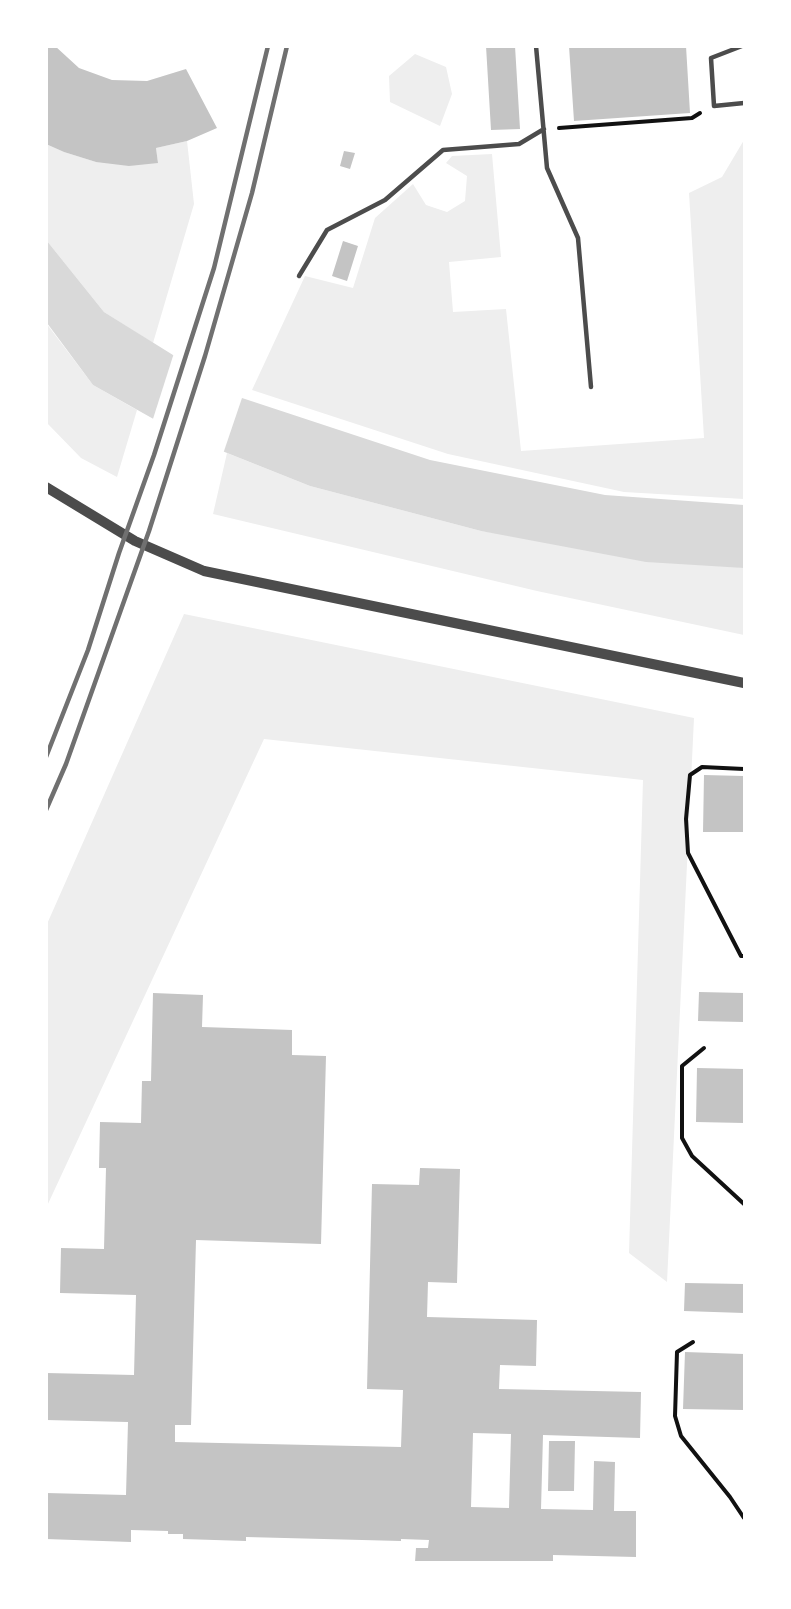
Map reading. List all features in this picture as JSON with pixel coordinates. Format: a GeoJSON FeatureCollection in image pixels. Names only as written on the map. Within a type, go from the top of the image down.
{"type":"FeatureCollection","features":[{"type":"Feature","properties":{"kind":"street"},"geometry":{"type":"LineString","coordinates":[[46,487],[135,541],[204,570],[744,683]]}},
{"type":"Feature","properties":{"kind":"lane"},"geometry":{"type":"LineString","coordinates":[[536,46],[547,168],[578,238],[591,387]]}},
{"type":"Feature","properties":{"kind":"lane"},"geometry":{"type":"LineString","coordinates":[[742,46],[711,58],[714,106],[744,103]]}},
{"type":"Feature","properties":{"kind":"lane"},"geometry":{"type":"LineString","coordinates":[[299,276],[327,230],[385,200],[443,150],[519,144],[544,129]]}},
{"type":"Feature","properties":{"kind":"path"},"geometry":{"type":"LineString","coordinates":[[544,129],[692,118],[714,106]]}},
{"type":"Feature","properties":{"kind":"path"},"geometry":{"type":"LineString","coordinates":[[744,769],[702,767],[690,774],[686,819],[688,853],[741,956],[744,956]]}},
{"type":"Feature","properties":{"kind":"path"},"geometry":{"type":"LineString","coordinates":[[704,1048],[682,1066],[682,1138],[692,1156],[744,1204]]}},
{"type":"Feature","properties":{"kind":"path"},"geometry":{"type":"LineString","coordinates":[[693,1342],[677,1352],[675,1416],[681,1436],[744,1518]]}},
{"type":"Feature","properties":{"kind":"shaded area"},"geometry":{"type":"Polygon","coordinates":[[[415,54],[446,67],[452,94],[440,126],[390,102],[389,76],[415,54]]]}},
{"type":"Feature","properties":{"kind":"shaded area"},"geometry":{"type":"Polygon","coordinates":[[[744,140],[744,499],[624,492],[448,454],[252,390],[305,276],[353,288],[375,218],[413,184],[426,205],[447,212],[465,201],[467,176],[446,163],[452,156],[492,154],[501,257],[449,262],[453,312],[506,309],[521,451],[704,438],[689,193],[722,177],[744,140]]]}},
{"type":"Feature","properties":{"kind":"shaded area"},"geometry":{"type":"Polygon","coordinates":[[[187,141],[194,204],[153,343],[104,312],[47,241],[46,144],[96,162],[158,163],[156,148],[187,141]]]}},
{"type":"Feature","properties":{"kind":"shaded area"},"geometry":{"type":"Polygon","coordinates":[[[47,241],[104,312],[242,398],[430,460],[605,495],[744,505],[744,568],[646,562],[481,531],[310,486],[182,435],[93,385],[47,323],[47,241]]]}},
{"type":"Feature","properties":{"kind":"shaded area"},"geometry":{"type":"Polygon","coordinates":[[[46,323],[93,385],[137,410],[117,477],[81,458],[47,423],[46,323]]]}},
{"type":"Feature","properties":{"kind":"shaded area"},"geometry":{"type":"Polygon","coordinates":[[[227,453],[310,486],[481,531],[744,568],[744,635],[537,591],[213,514],[227,453]]]}},
{"type":"Feature","properties":{"kind":"shaded area"},"geometry":{"type":"Polygon","coordinates":[[[184,614],[694,718],[667,1282],[629,1253],[643,780],[264,739],[47,1206],[47,924],[184,614]]]}},
{"type":"Feature","properties":{"kind":"pier"},"geometry":{"type":"Polygon","coordinates":[[[174,353],[243,395],[223,454],[152,422],[174,353]]]}},
{"type":"Feature","properties":{"kind":"building"},"geometry":{"type":"Polygon","coordinates":[[[46,46],[55,46],[79,68],[112,80],[147,81],[186,69],[217,128],[187,141],[156,148],[158,163],[129,166],[96,162],[46,144],[46,46]]]}},
{"type":"Feature","properties":{"kind":"building"},"geometry":{"type":"Polygon","coordinates":[[[486,46],[515,46],[520,129],[491,130],[486,46]]]}},
{"type":"Feature","properties":{"kind":"building"},"geometry":{"type":"Polygon","coordinates":[[[569,46],[686,46],[690,113],[574,121],[569,46]]]}},
{"type":"Feature","properties":{"kind":"building"},"geometry":{"type":"Polygon","coordinates":[[[344,151],[355,153],[350,169],[340,166],[344,151]]]}},
{"type":"Feature","properties":{"kind":"building"},"geometry":{"type":"Polygon","coordinates":[[[343,241],[358,246],[347,281],[332,276],[343,241]]]}},
{"type":"Feature","properties":{"kind":"building"},"geometry":{"type":"Polygon","coordinates":[[[704,775],[744,776],[744,832],[703,832],[704,775]]]}},
{"type":"Feature","properties":{"kind":"building"},"geometry":{"type":"Polygon","coordinates":[[[699,992],[744,993],[744,1022],[698,1021],[699,992]]]}},
{"type":"Feature","properties":{"kind":"building"},"geometry":{"type":"Polygon","coordinates":[[[153,993],[203,995],[202,1027],[292,1030],[292,1055],[326,1056],[321,1244],[196,1240],[191,1425],[175,1425],[175,1442],[401,1447],[403,1390],[367,1389],[372,1184],[419,1185],[420,1168],[460,1169],[457,1283],[428,1282],[427,1317],[537,1320],[536,1366],[500,1365],[499,1389],[641,1392],[640,1438],[543,1435],[541,1509],[593,1510],[594,1461],[615,1462],[614,1511],[636,1511],[636,1557],[553,1555],[553,1562],[415,1562],[416,1548],[428,1548],[429,1540],[246,1537],[246,1541],[183,1539],[183,1534],[168,1534],[168,1531],[131,1530],[131,1542],[46,1539],[46,1493],[126,1495],[128,1422],[46,1420],[46,1373],[134,1375],[136,1295],[60,1293],[61,1248],[104,1249],[106,1168],[99,1168],[100,1122],[141,1123],[142,1081],[151,1081],[153,993]],[[473,1433],[471,1507],[509,1508],[511,1434],[473,1433]]]}},
{"type":"Feature","properties":{"kind":"building"},"geometry":{"type":"Polygon","coordinates":[[[697,1068],[744,1069],[744,1123],[696,1122],[697,1068]]]}},
{"type":"Feature","properties":{"kind":"building"},"geometry":{"type":"Polygon","coordinates":[[[685,1283],[744,1284],[744,1313],[684,1311],[685,1283]]]}},
{"type":"Feature","properties":{"kind":"building"},"geometry":{"type":"Polygon","coordinates":[[[685,1352],[744,1354],[744,1410],[683,1409],[685,1352]]]}},
{"type":"Feature","properties":{"kind":"building"},"geometry":{"type":"Polygon","coordinates":[[[549,1441],[575,1441],[574,1491],[548,1491],[549,1441]]]}},
{"type":"Feature","properties":{"kind":"railway"},"geometry":{"type":"LineString","coordinates":[[46,757],[88,650],[214,268],[268,46]]}},
{"type":"Feature","properties":{"kind":"railway"},"geometry":{"type":"LineString","coordinates":[[46,810],[66,764],[149,531],[205,356],[252,193],[287,46]]}}]}
